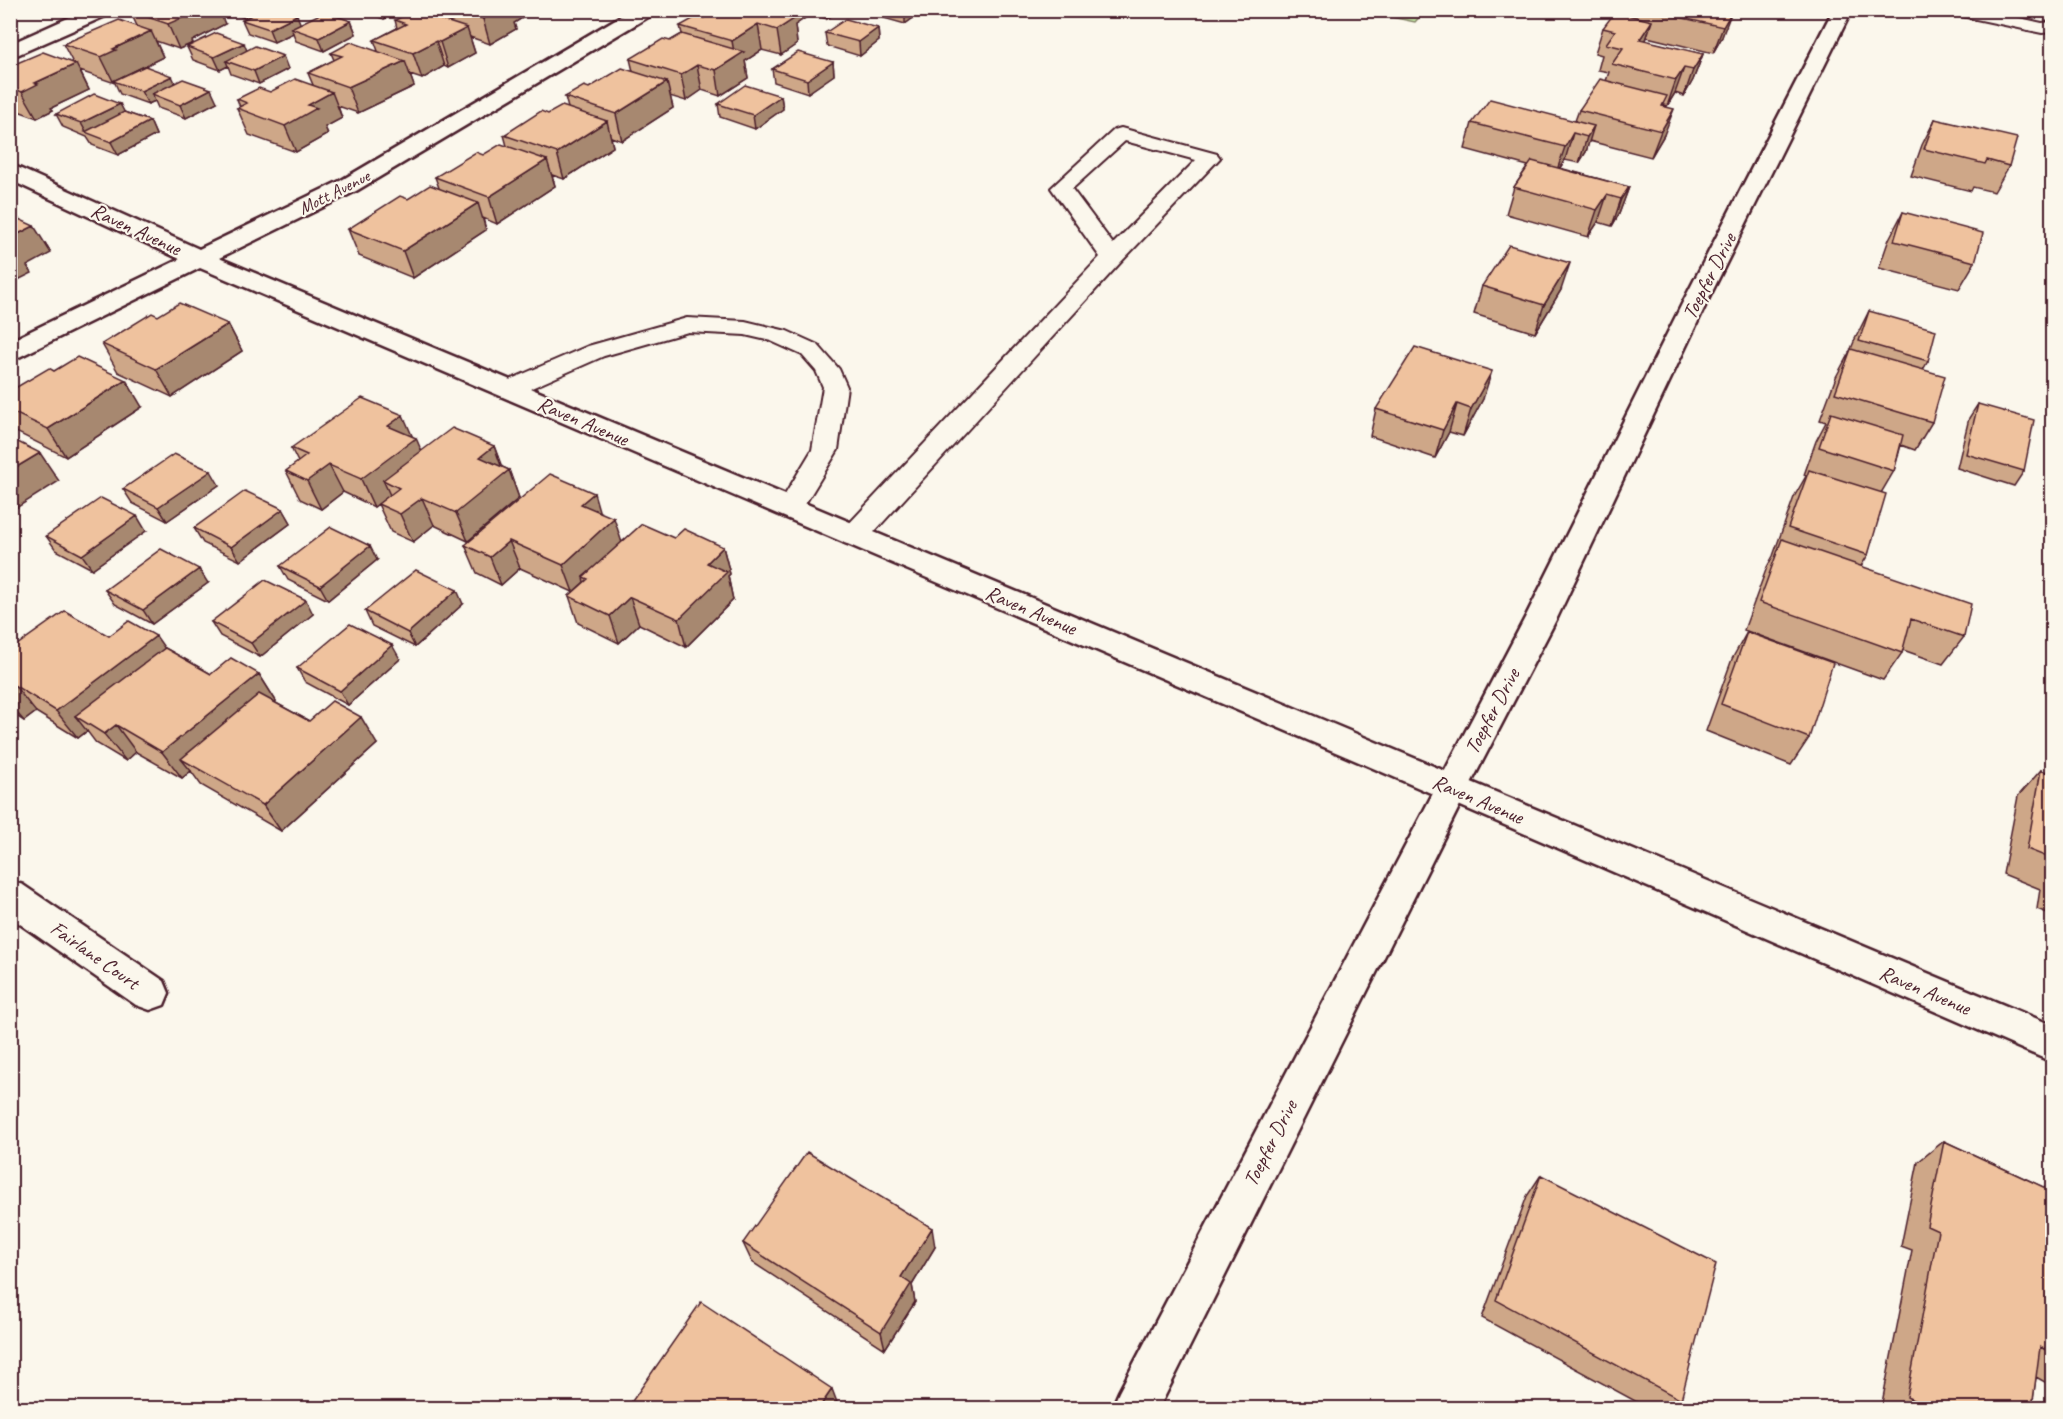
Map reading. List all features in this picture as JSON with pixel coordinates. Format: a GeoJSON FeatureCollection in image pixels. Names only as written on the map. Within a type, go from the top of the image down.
{"type":"FeatureCollection","features":[{"type":"Feature","properties":{"kind":"street"},"geometry":{"type":"LineString","coordinates":[[10,52],[103,10]]}},
{"type":"Feature","properties":{"kind":"street","name":"Mott Avenue"},"geometry":{"type":"LineString","coordinates":[[10,351],[374,172],[646,10]]}},
{"type":"Feature","properties":{"kind":"street","name":"Toepfer Drive"},"geometry":{"type":"LineString","coordinates":[[1135,1408],[1452,787],[1542,616],[1697,298],[1843,10]]}},
{"type":"Feature","properties":{"kind":"street","name":"Raven Avenue"},"geometry":{"type":"LineString","coordinates":[[10,171],[198,258],[1452,787],[2052,1044]]}},
{"type":"Feature","properties":{"kind":"street","name":"Fairlane Court"},"geometry":{"type":"LineString","coordinates":[[10,896],[150,993]]}},
{"type":"Feature","properties":{"kind":"lane"},"geometry":{"type":"LineString","coordinates":[[1968,12],[2042,28],[2052,27]]}},
{"type":"Feature","properties":{"kind":"lane"},"geometry":{"type":"LineString","coordinates":[[854,536],[1112,258],[1210,158],[1121,134],[1061,188],[1112,258]]}},
{"type":"Feature","properties":{"kind":"lane"},"geometry":{"type":"LineString","coordinates":[[509,389],[596,351],[687,325],[744,328],[779,336],[810,350],[827,369],[835,387],[825,450],[790,508]]}},
{"type":"Feature","properties":{"kind":"green space"},"geometry":{"type":"Polygon","coordinates":[[[1425,10],[1415,22],[1362,11],[1425,10]]]}},
{"type":"Feature","properties":{"kind":"building"},"geometry":{"type":"Polygon","coordinates":[[[191,10],[178,17],[182,18],[168,24],[130,11],[191,10]]]}},
{"type":"Feature","properties":{"kind":"building"},"geometry":{"type":"Polygon","coordinates":[[[261,10],[283,10],[297,15],[269,29],[242,20],[261,10]]]}},
{"type":"Feature","properties":{"kind":"building"},"geometry":{"type":"Polygon","coordinates":[[[457,10],[497,10],[483,19],[457,10]]]}},
{"type":"Feature","properties":{"kind":"building"},"geometry":{"type":"Polygon","coordinates":[[[716,10],[764,10],[794,19],[777,30],[758,24],[732,41],[680,26],[698,16],[704,18],[716,10]]]}},
{"type":"Feature","properties":{"kind":"building"},"geometry":{"type":"Polygon","coordinates":[[[1647,10],[1728,10],[1732,11],[1723,27],[1647,10]]]}},
{"type":"Feature","properties":{"kind":"building"},"geometry":{"type":"Polygon","coordinates":[[[414,11],[467,28],[413,53],[374,40],[406,24],[395,20],[414,11]]]}},
{"type":"Feature","properties":{"kind":"building"},"geometry":{"type":"Polygon","coordinates":[[[324,12],[351,21],[319,38],[291,28],[324,12]]]}},
{"type":"Feature","properties":{"kind":"building"},"geometry":{"type":"Polygon","coordinates":[[[1615,12],[1652,21],[1640,39],[1703,54],[1693,70],[1684,68],[1676,80],[1612,64],[1623,48],[1606,44],[1615,31],[1603,28],[1615,12]]]}},
{"type":"Feature","properties":{"kind":"building"},"geometry":{"type":"Polygon","coordinates":[[[846,19],[878,28],[859,42],[825,33],[846,19]]]}},
{"type":"Feature","properties":{"kind":"building"},"geometry":{"type":"Polygon","coordinates":[[[119,20],[151,31],[101,57],[63,44],[119,20]]]}},
{"type":"Feature","properties":{"kind":"building"},"geometry":{"type":"Polygon","coordinates":[[[216,33],[244,43],[214,57],[187,47],[216,33]]]}},
{"type":"Feature","properties":{"kind":"building"},"geometry":{"type":"Polygon","coordinates":[[[682,34],[744,52],[716,70],[697,65],[681,75],[630,59],[663,39],[670,41],[682,34]]]}},
{"type":"Feature","properties":{"kind":"building"},"geometry":{"type":"Polygon","coordinates":[[[351,42],[405,61],[348,87],[308,73],[342,56],[331,53],[351,42]]]}},
{"type":"Feature","properties":{"kind":"building"},"geometry":{"type":"Polygon","coordinates":[[[255,46],[283,56],[254,71],[226,61],[255,46]]]}},
{"type":"Feature","properties":{"kind":"building"},"geometry":{"type":"Polygon","coordinates":[[[43,52],[76,64],[35,83],[38,84],[22,92],[10,87],[10,66],[43,52]]]}},
{"type":"Feature","properties":{"kind":"building"},"geometry":{"type":"Polygon","coordinates":[[[798,52],[833,62],[807,80],[772,69],[798,52]]]}},
{"type":"Feature","properties":{"kind":"building"},"geometry":{"type":"Polygon","coordinates":[[[145,66],[172,76],[141,91],[113,81],[145,66]]]}},
{"type":"Feature","properties":{"kind":"building"},"geometry":{"type":"Polygon","coordinates":[[[622,68],[667,82],[616,114],[565,97],[584,86],[589,88],[622,68]]]}},
{"type":"Feature","properties":{"kind":"building"},"geometry":{"type":"Polygon","coordinates":[[[183,79],[211,89],[180,105],[152,94],[183,79]]]}},
{"type":"Feature","properties":{"kind":"building"},"geometry":{"type":"Polygon","coordinates":[[[295,79],[332,92],[308,105],[317,108],[285,126],[237,108],[247,103],[237,99],[259,88],[270,92],[295,79]]]}},
{"type":"Feature","properties":{"kind":"building"},"geometry":{"type":"Polygon","coordinates":[[[1600,79],[1667,96],[1662,106],[1674,109],[1661,131],[1579,110],[1600,79]]]}},
{"type":"Feature","properties":{"kind":"building"},"geometry":{"type":"Polygon","coordinates":[[[745,85],[781,96],[753,115],[718,104],[745,85]]]}},
{"type":"Feature","properties":{"kind":"building"},"geometry":{"type":"Polygon","coordinates":[[[94,94],[120,104],[81,123],[56,114],[94,94]]]}},
{"type":"Feature","properties":{"kind":"building"},"geometry":{"type":"Polygon","coordinates":[[[1490,99],[1594,126],[1587,137],[1573,133],[1565,147],[1472,123],[1490,99]]]}},
{"type":"Feature","properties":{"kind":"building"},"geometry":{"type":"Polygon","coordinates":[[[562,106],[607,121],[557,153],[504,135],[541,111],[548,114],[562,106]]]}},
{"type":"Feature","properties":{"kind":"building"},"geometry":{"type":"Polygon","coordinates":[[[124,112],[150,121],[111,142],[85,132],[124,112]]]}},
{"type":"Feature","properties":{"kind":"building"},"geometry":{"type":"Polygon","coordinates":[[[1935,119],[2017,138],[2009,166],[1987,160],[1985,164],[1924,149],[1935,119]]]}},
{"type":"Feature","properties":{"kind":"building"},"geometry":{"type":"Polygon","coordinates":[[[501,144],[547,160],[489,197],[435,177],[476,152],[483,155],[501,144]]]}},
{"type":"Feature","properties":{"kind":"building"},"geometry":{"type":"Polygon","coordinates":[[[1532,161],[1629,187],[1621,199],[1607,195],[1597,210],[1514,187],[1532,161]]]}},
{"type":"Feature","properties":{"kind":"building"},"geometry":{"type":"Polygon","coordinates":[[[430,185],[478,203],[403,251],[348,229],[400,196],[408,199],[430,185]]]}},
{"type":"Feature","properties":{"kind":"building"},"geometry":{"type":"Polygon","coordinates":[[[1903,212],[1983,233],[1975,262],[1894,241],[1903,212]]]}},
{"type":"Feature","properties":{"kind":"building"},"geometry":{"type":"Polygon","coordinates":[[[10,215],[34,226],[10,238],[10,215]]]}},
{"type":"Feature","properties":{"kind":"building"},"geometry":{"type":"Polygon","coordinates":[[[1509,245],[1570,263],[1544,305],[1482,286],[1509,245]]]}},
{"type":"Feature","properties":{"kind":"building"},"geometry":{"type":"Polygon","coordinates":[[[179,303],[228,324],[156,369],[102,344],[152,313],[158,316],[179,303]]]}},
{"type":"Feature","properties":{"kind":"building"},"geometry":{"type":"Polygon","coordinates":[[[1869,311],[1936,330],[1928,361],[1859,341],[1869,311]]]}},
{"type":"Feature","properties":{"kind":"building"},"geometry":{"type":"Polygon","coordinates":[[[1415,347],[1492,371],[1471,409],[1457,404],[1443,430],[1376,409],[1415,347]]]}},
{"type":"Feature","properties":{"kind":"building"},"geometry":{"type":"Polygon","coordinates":[[[1851,349],[1945,376],[1932,422],[1835,393],[1851,349]]]}},
{"type":"Feature","properties":{"kind":"building"},"geometry":{"type":"Polygon","coordinates":[[[77,357],[126,380],[48,429],[10,411],[10,391],[49,368],[54,371],[77,357]]]}},
{"type":"Feature","properties":{"kind":"building"},"geometry":{"type":"Polygon","coordinates":[[[362,398],[403,415],[388,426],[416,438],[361,479],[329,465],[307,481],[286,471],[307,455],[291,448],[362,398]]]}},
{"type":"Feature","properties":{"kind":"building"},"geometry":{"type":"Polygon","coordinates":[[[1978,404],[2034,420],[2024,471],[1966,454],[1978,404]]]}},
{"type":"Feature","properties":{"kind":"building"},"geometry":{"type":"Polygon","coordinates":[[[1831,413],[1903,435],[1894,471],[1819,447],[1831,413]]]}},
{"type":"Feature","properties":{"kind":"building"},"geometry":{"type":"Polygon","coordinates":[[[452,428],[494,446],[480,457],[509,470],[456,513],[422,498],[400,514],[378,504],[399,488],[383,480],[452,428]]]}},
{"type":"Feature","properties":{"kind":"building"},"geometry":{"type":"Polygon","coordinates":[[[10,438],[40,453],[10,471],[10,438]]]}},
{"type":"Feature","properties":{"kind":"building"},"geometry":{"type":"Polygon","coordinates":[[[174,454],[211,471],[158,507],[123,489],[174,454]]]}},
{"type":"Feature","properties":{"kind":"building"},"geometry":{"type":"Polygon","coordinates":[[[1809,470],[1886,494],[1868,555],[1788,528],[1809,470]]]}},
{"type":"Feature","properties":{"kind":"building"},"geometry":{"type":"Polygon","coordinates":[[[550,474],[594,493],[581,504],[614,518],[563,565],[509,541],[490,557],[465,545],[550,474]]]}},
{"type":"Feature","properties":{"kind":"building"},"geometry":{"type":"Polygon","coordinates":[[[245,491],[283,509],[231,547],[194,528],[245,491]]]}},
{"type":"Feature","properties":{"kind":"building"},"geometry":{"type":"Polygon","coordinates":[[[101,498],[137,516],[82,555],[46,536],[101,498]]]}},
{"type":"Feature","properties":{"kind":"building"},"geometry":{"type":"Polygon","coordinates":[[[642,524],[674,538],[684,529],[723,547],[707,563],[727,572],[679,619],[630,597],[610,616],[569,596],[588,579],[583,577],[642,524]]]}},
{"type":"Feature","properties":{"kind":"building"},"geometry":{"type":"Polygon","coordinates":[[[331,527],[370,546],[320,586],[280,566],[331,527]]]}},
{"type":"Feature","properties":{"kind":"building"},"geometry":{"type":"Polygon","coordinates":[[[1782,539],[1971,604],[1964,637],[1911,619],[1902,653],[1759,602],[1782,539]]]}},
{"type":"Feature","properties":{"kind":"building"},"geometry":{"type":"Polygon","coordinates":[[[161,549],[199,569],[143,610],[105,590],[161,549]]]}},
{"type":"Feature","properties":{"kind":"building"},"geometry":{"type":"Polygon","coordinates":[[[416,570],[457,590],[408,633],[365,611],[416,570]]]}},
{"type":"Feature","properties":{"kind":"building"},"geometry":{"type":"Polygon","coordinates":[[[265,580],[306,600],[251,643],[211,622],[265,580]]]}},
{"type":"Feature","properties":{"kind":"building"},"geometry":{"type":"Polygon","coordinates":[[[65,611],[109,636],[129,621],[156,636],[56,711],[14,685],[10,687],[10,650],[65,611]]]}},
{"type":"Feature","properties":{"kind":"building"},"geometry":{"type":"Polygon","coordinates":[[[350,624],[392,645],[340,691],[297,668],[350,624]]]}},
{"type":"Feature","properties":{"kind":"building"},"geometry":{"type":"Polygon","coordinates":[[[1747,632],[1833,663],[1809,738],[1721,704],[1747,632]]]}},
{"type":"Feature","properties":{"kind":"building"},"geometry":{"type":"Polygon","coordinates":[[[165,648],[211,674],[231,658],[259,674],[162,752],[116,725],[104,734],[75,716],[165,648]]]}},
{"type":"Feature","properties":{"kind":"building"},"geometry":{"type":"Polygon","coordinates":[[[259,694],[309,721],[332,701],[361,717],[263,805],[181,759],[259,694]]]}},
{"type":"Feature","properties":{"kind":"building"},"geometry":{"type":"Polygon","coordinates":[[[2041,770],[2052,774],[2052,859],[2027,849],[2041,770]]]}},
{"type":"Feature","properties":{"kind":"building"},"geometry":{"type":"Polygon","coordinates":[[[1944,1141],[2052,1191],[2052,1353],[2040,1347],[2032,1408],[1929,1408],[1907,1397],[1938,1231],[1927,1226],[1944,1141]]]}},
{"type":"Feature","properties":{"kind":"building"},"geometry":{"type":"Polygon","coordinates":[[[807,1152],[932,1228],[901,1277],[911,1284],[881,1332],[743,1243],[807,1152]]]}},
{"type":"Feature","properties":{"kind":"building"},"geometry":{"type":"Polygon","coordinates":[[[1541,1175],[1716,1264],[1681,1400],[1496,1300],[1541,1175]]]}},
{"type":"Feature","properties":{"kind":"building"},"geometry":{"type":"Polygon","coordinates":[[[701,1302],[832,1389],[819,1408],[628,1407],[701,1302]]]}}]}
